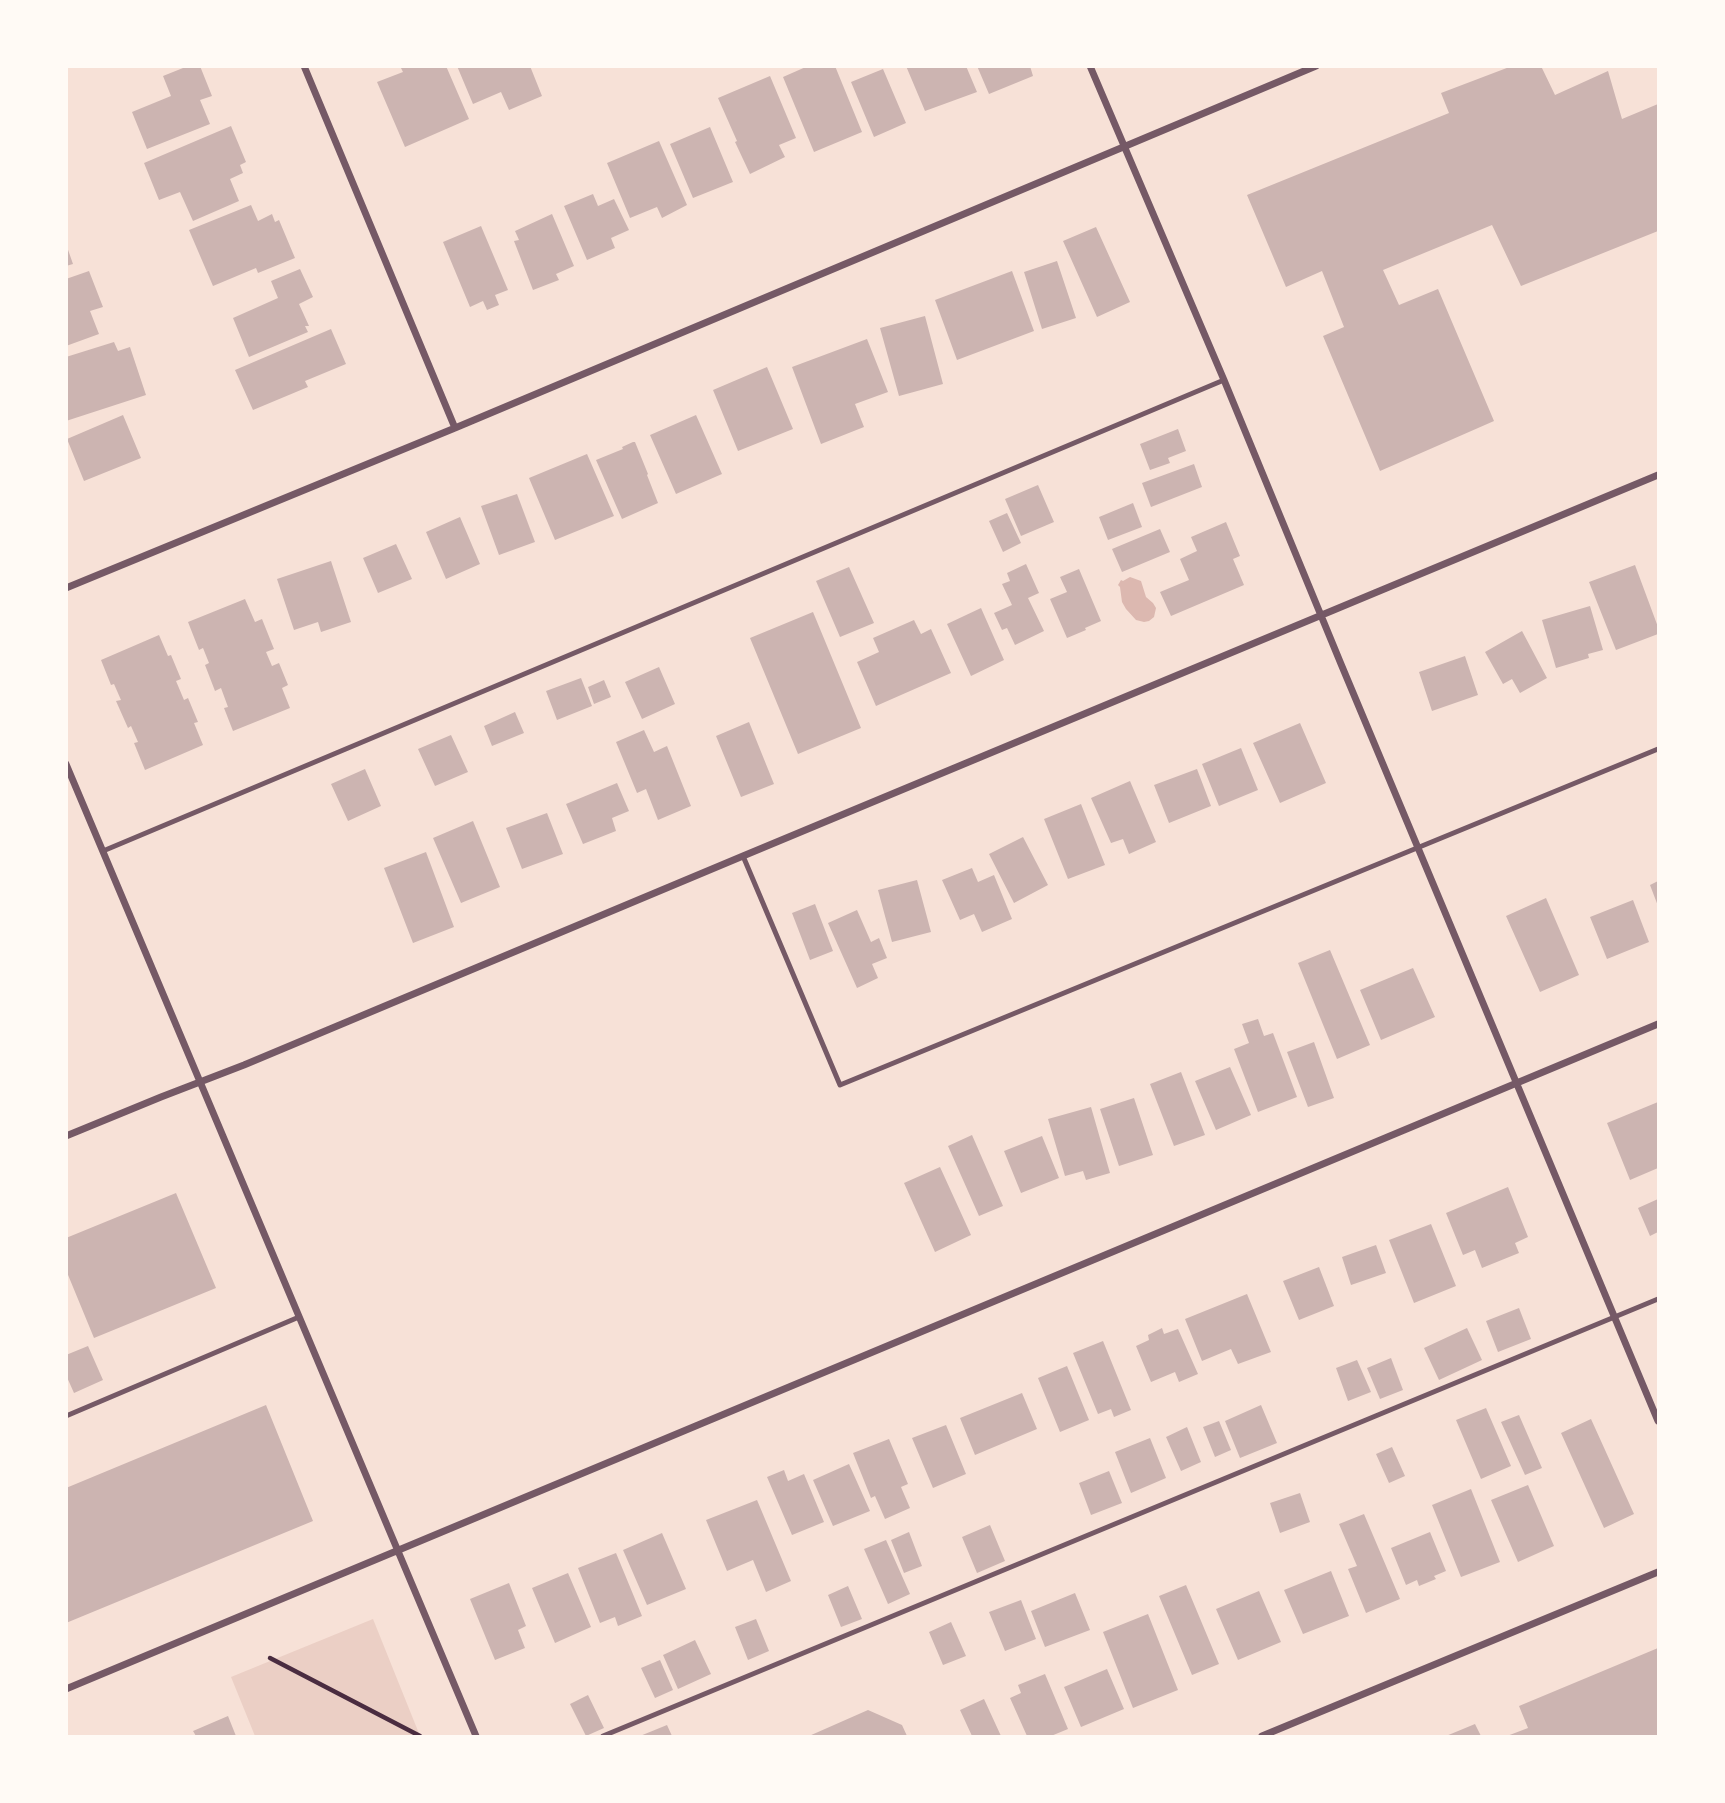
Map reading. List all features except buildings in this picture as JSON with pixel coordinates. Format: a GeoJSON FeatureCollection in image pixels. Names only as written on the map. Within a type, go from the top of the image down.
{"type":"FeatureCollection","features":[{"type":"Feature","properties":{"kind":"street"},"geometry":{"type":"LineString","coordinates":[[304,66],[455,428]]}},
{"type":"Feature","properties":{"kind":"street"},"geometry":{"type":"LineString","coordinates":[[1090,66],[1224,380],[1658,1421]]}},
{"type":"Feature","properties":{"kind":"street"},"geometry":{"type":"LineString","coordinates":[[66,588],[455,428],[1315,66]]}},
{"type":"Feature","properties":{"kind":"street"},"geometry":{"type":"LineString","coordinates":[[66,1136],[1658,475]]}},
{"type":"Feature","properties":{"kind":"street"},"geometry":{"type":"LineString","coordinates":[[66,764],[476,1737]]}},
{"type":"Feature","properties":{"kind":"street"},"geometry":{"type":"LineString","coordinates":[[66,1689],[1658,1024]]}},
{"type":"Feature","properties":{"kind":"street"},"geometry":{"type":"LineString","coordinates":[[1262,1737],[1658,1572]]}},
{"type":"Feature","properties":{"kind":"lane"},"geometry":{"type":"LineString","coordinates":[[103,851],[1224,380]]}},
{"type":"Feature","properties":{"kind":"lane"},"geometry":{"type":"LineString","coordinates":[[743,856],[840,1085],[1658,749]]}},
{"type":"Feature","properties":{"kind":"lane"},"geometry":{"type":"LineString","coordinates":[[603,1737],[1658,1299]]}},
{"type":"Feature","properties":{"kind":"lane"},"geometry":{"type":"LineString","coordinates":[[66,1416],[299,1317]]}},
{"type":"Feature","properties":{"kind":"path"},"geometry":{"type":"LineString","coordinates":[[270,1658],[420,1737]]}},
{"type":"Feature","properties":{"kind":"shaded area"},"geometry":{"type":"Polygon","coordinates":[[[1130,577],[1141,581],[1146,597],[1156,608],[1154,617],[1149,621],[1136,620],[1122,602],[1118,585],[1121,580],[1130,577]]]}},
{"type":"Feature","properties":{"kind":"shaded area"},"geometry":{"type":"Polygon","coordinates":[[[373,1619],[420,1736],[255,1736],[231,1677],[373,1619]]]}}]}
